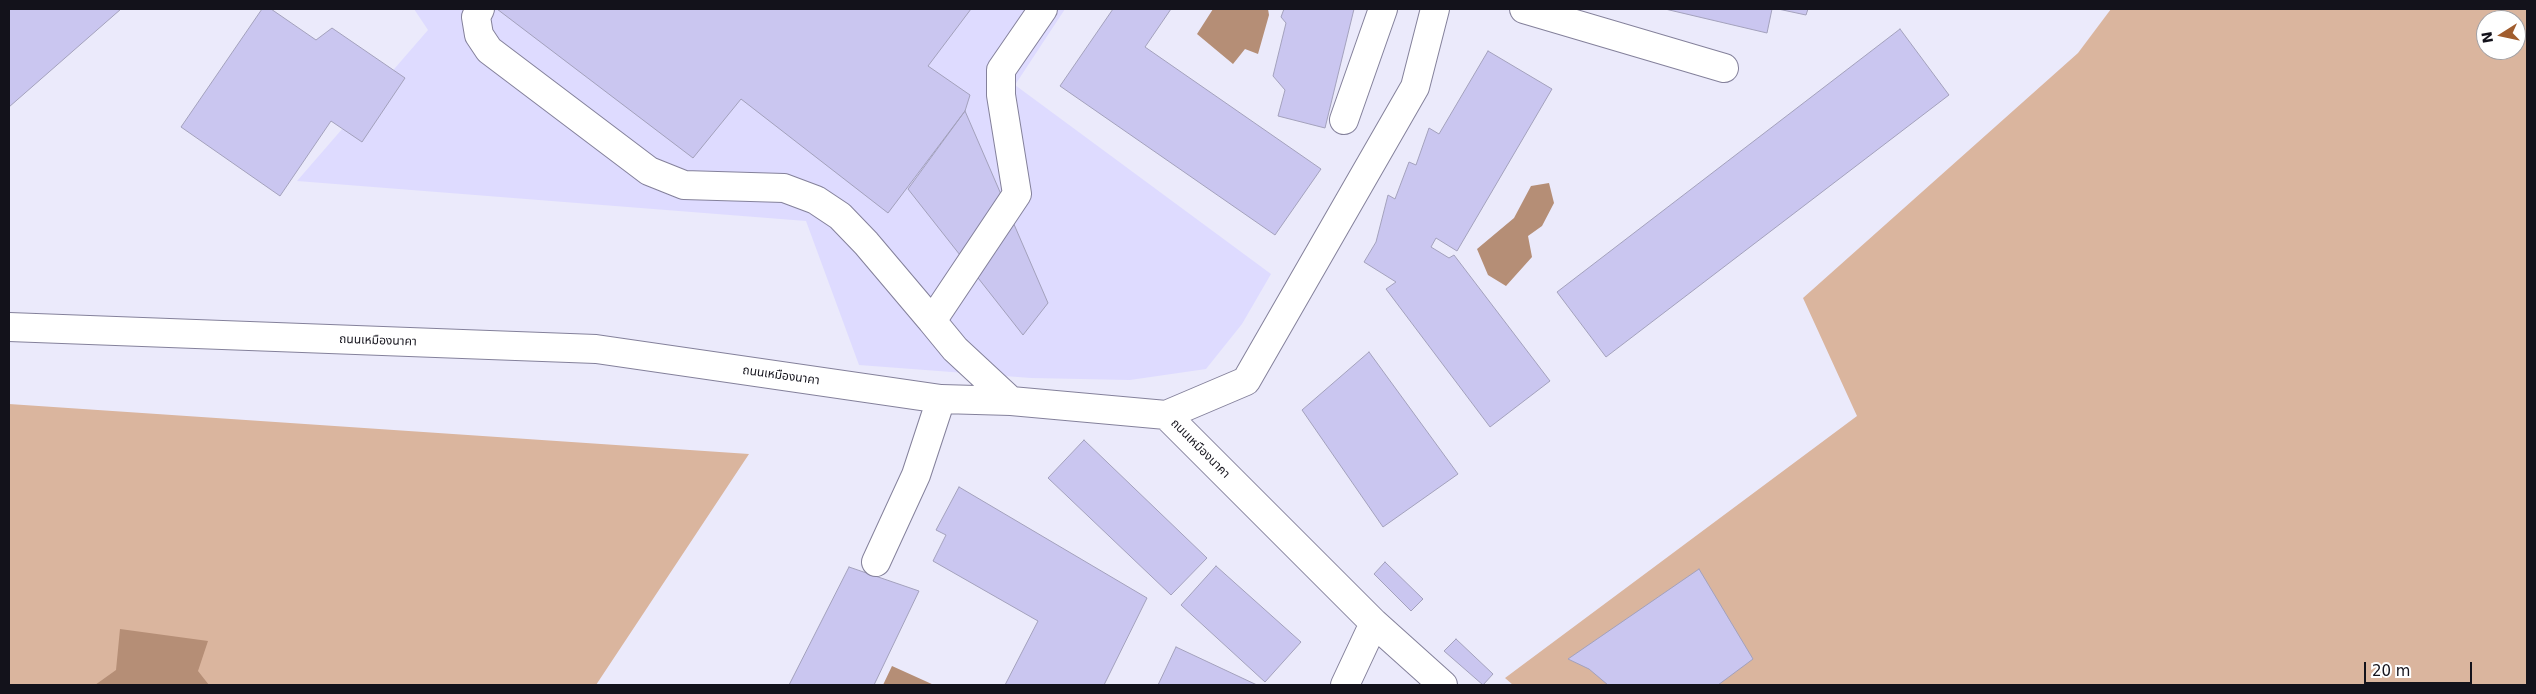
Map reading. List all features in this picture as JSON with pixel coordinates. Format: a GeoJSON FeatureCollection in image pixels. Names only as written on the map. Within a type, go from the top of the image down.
{"type":"FeatureCollection","features":[{"type":"Feature","properties":{"kind":"street"},"geometry":{"type":"LineString","coordinates":[[480,9],[476,17],[479,35],[489,50],[649,171],[684,185],[784,188],[816,200],[840,216],[955,349],[1011,401]]}},
{"type":"Feature","properties":{"kind":"street"},"geometry":{"type":"LineString","coordinates":[[932,321],[1017,194],[1001,95],[1001,70],[1044,9]]}},
{"type":"Feature","properties":{"kind":"street"},"geometry":{"type":"LineString","coordinates":[[1344,120],[1384,9]]}},
{"type":"Feature","properties":{"kind":"street"},"geometry":{"type":"LineString","coordinates":[[1166,415],[1246,381],[1415,87],[1435,9]]}},
{"type":"Feature","properties":{"kind":"street"},"geometry":{"type":"LineString","coordinates":[[1524,9],[1724,68]]}},
{"type":"Feature","properties":{"kind":"street","name":"ถนนเหมืองนาคา"},"geometry":{"type":"LineString","coordinates":[[9,327],[596,349],[941,399],[1011,401],[1166,415],[1374,623],[1443,685]]}},
{"type":"Feature","properties":{"kind":"street"},"geometry":{"type":"LineString","coordinates":[[876,562],[916,475],[941,399]]}},
{"type":"Feature","properties":{"kind":"street"},"geometry":{"type":"LineString","coordinates":[[1345,685],[1374,623]]}},
{"type":"Feature","properties":{"kind":"shaded area"},"geometry":{"type":"Polygon","coordinates":[[[414,9],[1065,9],[1015,85],[1271,274],[1242,324],[1206,369],[1130,380],[1031,378],[859,365],[806,221],[297,181],[428,30],[414,9]]]}},
{"type":"Feature","properties":{"kind":"shaded area"},"geometry":{"type":"Polygon","coordinates":[[[1213,9],[1268,9],[1269,15],[1258,54],[1245,49],[1233,64],[1197,34],[1213,9]]]}},
{"type":"Feature","properties":{"kind":"shaded area"},"geometry":{"type":"Polygon","coordinates":[[[2111,9],[2527,9],[2527,685],[1513,685],[1505,678],[1857,416],[1803,298],[2078,53],[2111,9]]]}},
{"type":"Feature","properties":{"kind":"shaded area"},"geometry":{"type":"Polygon","coordinates":[[[1549,183],[1554,203],[1542,226],[1528,236],[1532,257],[1506,286],[1488,275],[1477,249],[1514,218],[1531,186],[1549,183]]]}},
{"type":"Feature","properties":{"kind":"shaded area"},"geometry":{"type":"Polygon","coordinates":[[[9,404],[749,454],[596,685],[9,685],[9,404]]]}},
{"type":"Feature","properties":{"kind":"shaded area"},"geometry":{"type":"Polygon","coordinates":[[[120,629],[208,641],[198,671],[209,685],[95,685],[116,670],[120,629]]]}},
{"type":"Feature","properties":{"kind":"shaded area"},"geometry":{"type":"Polygon","coordinates":[[[892,666],[934,685],[883,685],[892,666]]]}},
{"type":"Feature","properties":{"kind":"building"},"geometry":{"type":"Polygon","coordinates":[[[9,9],[121,9],[9,107],[9,9]]]}},
{"type":"Feature","properties":{"kind":"building"},"geometry":{"type":"Polygon","coordinates":[[[262,9],[271,9],[316,40],[332,28],[405,78],[362,142],[331,121],[280,196],[181,127],[262,9]]]}},
{"type":"Feature","properties":{"kind":"building"},"geometry":{"type":"Polygon","coordinates":[[[497,9],[971,9],[928,66],[970,95],[965,111],[888,213],[741,99],[693,158],[497,9]]]}},
{"type":"Feature","properties":{"kind":"building"},"geometry":{"type":"Polygon","coordinates":[[[1113,9],[1171,9],[1145,47],[1321,169],[1275,235],[1060,86],[1113,9]]]}},
{"type":"Feature","properties":{"kind":"building"},"geometry":{"type":"Polygon","coordinates":[[[1284,9],[1354,9],[1325,128],[1278,116],[1285,90],[1273,76],[1286,23],[1281,17],[1284,9]]]}},
{"type":"Feature","properties":{"kind":"building"},"geometry":{"type":"Polygon","coordinates":[[[1665,9],[1772,9],[1767,33],[1665,9]]]}},
{"type":"Feature","properties":{"kind":"building"},"geometry":{"type":"Polygon","coordinates":[[[1778,9],[1808,9],[1806,15],[1778,9]]]}},
{"type":"Feature","properties":{"kind":"building"},"geometry":{"type":"Polygon","coordinates":[[[1900,29],[1949,95],[1606,357],[1557,292],[1900,29]]]}},
{"type":"Feature","properties":{"kind":"building"},"geometry":{"type":"Polygon","coordinates":[[[1488,51],[1552,89],[1457,251],[1436,238],[1431,247],[1449,258],[1454,255],[1550,381],[1490,427],[1386,289],[1396,282],[1364,262],[1376,242],[1388,195],[1395,199],[1409,162],[1416,165],[1429,128],[1439,134],[1488,51]]]}},
{"type":"Feature","properties":{"kind":"building"},"geometry":{"type":"Polygon","coordinates":[[[965,111],[1048,303],[1023,335],[908,189],[965,111]]]}},
{"type":"Feature","properties":{"kind":"building"},"geometry":{"type":"Polygon","coordinates":[[[1369,352],[1458,474],[1383,527],[1302,410],[1369,352]]]}},
{"type":"Feature","properties":{"kind":"building"},"geometry":{"type":"Polygon","coordinates":[[[1084,440],[1207,558],[1171,595],[1048,478],[1084,440]]]}},
{"type":"Feature","properties":{"kind":"building"},"geometry":{"type":"Polygon","coordinates":[[[959,487],[1147,598],[1104,685],[1005,685],[1038,621],[933,561],[946,535],[936,530],[959,487]]]}},
{"type":"Feature","properties":{"kind":"building"},"geometry":{"type":"Polygon","coordinates":[[[1385,562],[1423,599],[1411,611],[1374,574],[1385,562]]]}},
{"type":"Feature","properties":{"kind":"building"},"geometry":{"type":"Polygon","coordinates":[[[1216,566],[1301,642],[1265,682],[1181,605],[1216,566]]]}},
{"type":"Feature","properties":{"kind":"building"},"geometry":{"type":"Polygon","coordinates":[[[849,567],[919,591],[874,685],[789,685],[849,567]]]}},
{"type":"Feature","properties":{"kind":"building"},"geometry":{"type":"Polygon","coordinates":[[[1699,569],[1753,659],[1718,685],[1608,685],[1589,669],[1568,659],[1699,569]]]}},
{"type":"Feature","properties":{"kind":"building"},"geometry":{"type":"Polygon","coordinates":[[[1456,639],[1493,674],[1483,685],[1444,651],[1456,639]]]}},
{"type":"Feature","properties":{"kind":"building"},"geometry":{"type":"Polygon","coordinates":[[[1176,647],[1257,685],[1158,685],[1176,647]]]}}]}
